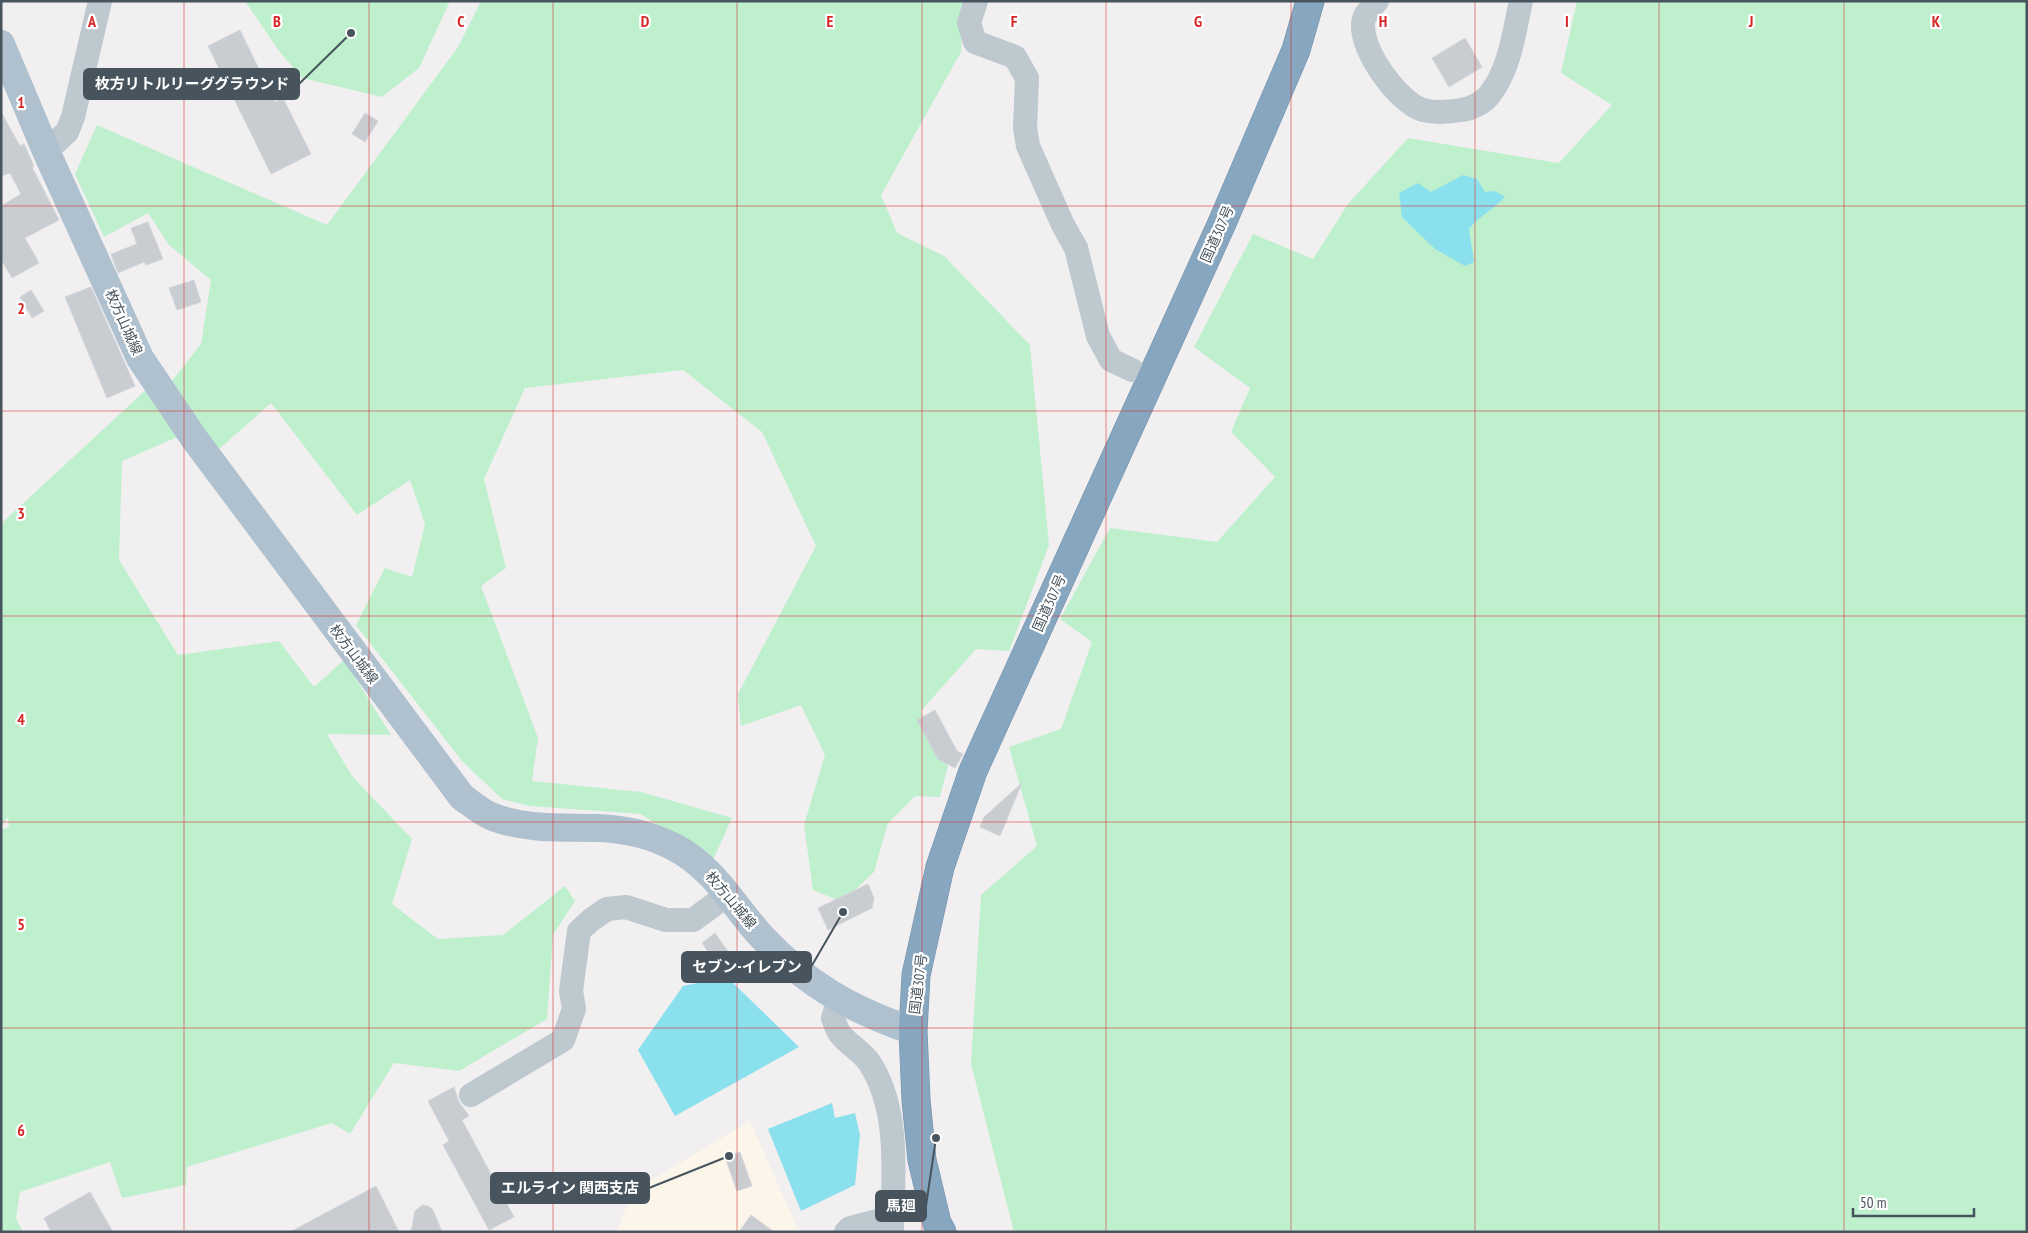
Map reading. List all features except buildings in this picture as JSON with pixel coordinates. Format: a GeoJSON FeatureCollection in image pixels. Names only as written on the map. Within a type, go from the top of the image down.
{"type":"FeatureCollection","features":[{"type":"Feature","properties":{"kind":"highway","name":"国道307号"},"geometry":{"type":"LineString","coordinates":[[942,1232],[937,1222],[922,1160],[916,1100],[913,1031],[916,975],[940,867],[973,771],[1222,223],[1296,50],[1310,1]]}},
{"type":"Feature","properties":{"kind":"main road","name":"枚方山城線"},"geometry":{"type":"LineString","coordinates":[[1,44],[46,151],[140,358],[193,437],[462,796],[492,817],[556,829],[599,828],[636,832],[675,848],[705,869],[762,936],[807,980],[878,1018],[913,1031]]}},
{"type":"Feature","properties":{"kind":"street"},"geometry":{"type":"LineString","coordinates":[[46,151],[67,132],[73,117],[100,1]]}},
{"type":"Feature","properties":{"kind":"street"},"geometry":{"type":"LineString","coordinates":[[976,1],[969,23],[976,42],[1015,57],[1027,78],[1025,128],[1028,146],[1063,225],[1076,248],[1098,336],[1111,360],[1132,370]]}},
{"type":"Feature","properties":{"kind":"street"},"geometry":{"type":"LineString","coordinates":[[1377,1],[1364,17],[1363,35],[1368,48],[1393,89],[1405,101],[1422,110],[1438,112],[1469,109],[1489,96],[1501,77],[1521,1]]}},
{"type":"Feature","properties":{"kind":"street"},"geometry":{"type":"LineString","coordinates":[[471,1095],[563,1040],[574,1009],[571,991],[579,931],[590,920],[607,910],[626,906],[666,920],[693,920],[727,895]]}},
{"type":"Feature","properties":{"kind":"street"},"geometry":{"type":"LineString","coordinates":[[840,999],[833,1018],[840,1034],[868,1061],[880,1083],[890,1124],[894,1170],[892,1224],[850,1228],[846,1232]]}},
{"type":"Feature","properties":{"kind":"shaded area"},"geometry":{"type":"Polygon","coordinates":[[[750,1121],[799,1232],[617,1232],[632,1192],[750,1121]]]}},
{"type":"Feature","properties":{"kind":"green space"},"geometry":{"type":"Polygon","coordinates":[[[245,1],[450,1],[419,68],[382,97],[302,78],[279,51],[245,1]]]}},
{"type":"Feature","properties":{"kind":"green space"},"geometry":{"type":"Polygon","coordinates":[[[481,1],[964,1],[961,52],[881,195],[897,233],[944,256],[1030,345],[1049,545],[1009,651],[976,649],[921,711],[932,748],[951,753],[940,797],[915,796],[888,823],[874,872],[842,902],[813,890],[804,825],[825,755],[801,705],[741,726],[738,694],[816,546],[762,432],[683,370],[525,388],[484,479],[506,568],[481,586],[538,738],[532,781],[641,792],[732,818],[712,862],[641,814],[530,806],[502,799],[462,761],[356,625],[385,568],[412,577],[425,524],[410,480],[357,515],[271,403],[218,450],[171,382],[201,344],[211,280],[169,245],[148,213],[104,237],[75,174],[97,125],[327,225],[458,47],[481,1]]]}},
{"type":"Feature","properties":{"kind":"green space"},"geometry":{"type":"Polygon","coordinates":[[[1577,1],[2027,1],[2027,1232],[1014,1232],[971,1064],[981,895],[1037,846],[1009,747],[1061,729],[1092,642],[1060,619],[1110,528],[1217,542],[1275,477],[1231,432],[1250,388],[1194,347],[1253,234],[1313,259],[1348,204],[1408,138],[1559,163],[1612,105],[1561,73],[1577,1]]]}},
{"type":"Feature","properties":{"kind":"green space"},"geometry":{"type":"Polygon","coordinates":[[[149,387],[182,435],[122,461],[119,560],[178,655],[279,641],[314,687],[344,660],[391,735],[327,734],[352,776],[412,839],[392,904],[438,939],[503,935],[565,886],[575,901],[553,935],[547,1019],[459,1071],[394,1063],[350,1134],[332,1123],[187,1167],[186,1185],[122,1198],[110,1162],[20,1192],[16,1218],[23,1232],[1,1232],[1,830],[9,827],[8,817],[1,827],[1,537],[3,522],[149,387]]]}},
{"type":"Feature","properties":{"kind":"water"},"geometry":{"type":"Polygon","coordinates":[[[1463,175],[1477,179],[1485,192],[1495,191],[1505,197],[1469,229],[1474,262],[1465,266],[1435,249],[1402,217],[1399,193],[1418,183],[1431,192],[1463,175]]]}},
{"type":"Feature","properties":{"kind":"water"},"geometry":{"type":"Polygon","coordinates":[[[727,977],[799,1047],[675,1116],[638,1050],[683,986],[727,977]]]}},
{"type":"Feature","properties":{"kind":"water"},"geometry":{"type":"Polygon","coordinates":[[[832,1103],[835,1118],[855,1113],[860,1135],[855,1185],[801,1211],[768,1129],[832,1103]]]}},
{"type":"Feature","properties":{"kind":"place","name":"枚方リトルリーググラウンド"},"geometry":{"type":"Point","coordinates":[351,33]}},
{"type":"Feature","properties":{"kind":"place","name":"セブン-イレブン"},"geometry":{"type":"Point","coordinates":[843,912]}},
{"type":"Feature","properties":{"kind":"place","name":"馬廻"},"geometry":{"type":"Point","coordinates":[936,1138]}},
{"type":"Feature","properties":{"kind":"place","name":"エルライン 関西支店"},"geometry":{"type":"Point","coordinates":[729,1156]}}]}
